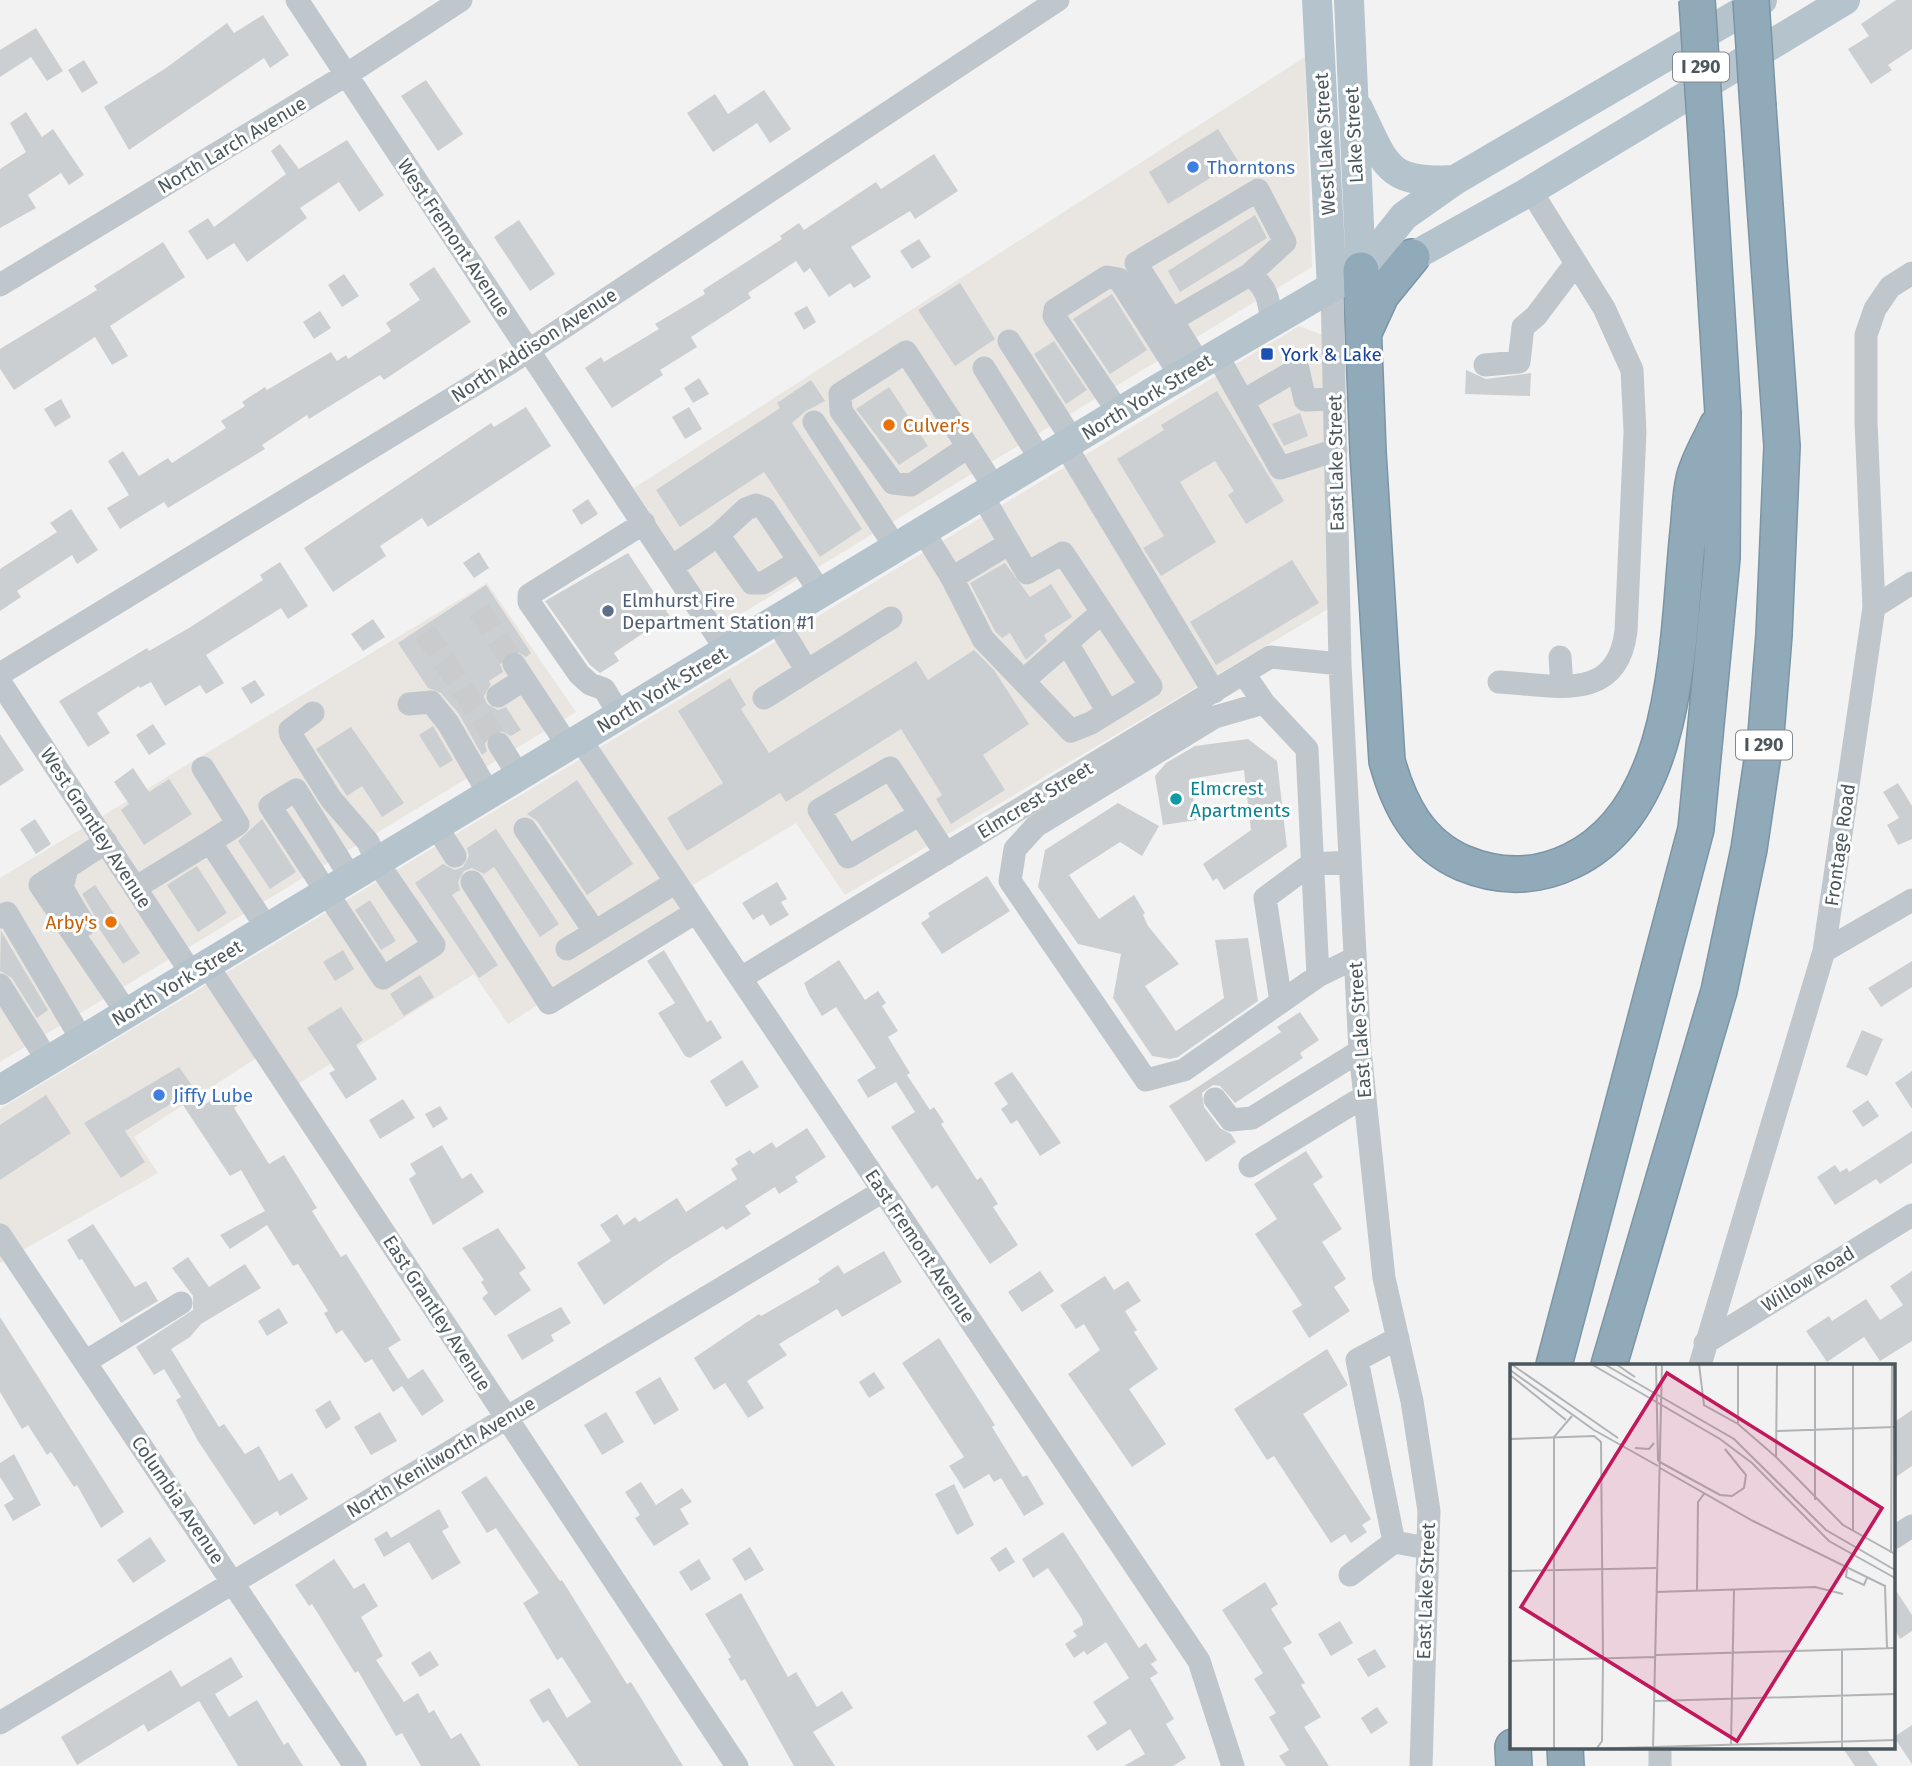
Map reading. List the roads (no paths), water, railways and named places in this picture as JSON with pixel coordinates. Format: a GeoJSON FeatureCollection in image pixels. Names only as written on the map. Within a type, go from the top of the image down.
{"type":"FeatureCollection","features":[{"type":"Feature","properties":{"kind":"highway","name":"I 290"},"geometry":{"type":"LineString","coordinates":[[1555,1364],[1696,829],[1722,558],[1723,413],[1697,0]]}},
{"type":"Feature","properties":{"kind":"highway","name":"I 290"},"geometry":{"type":"LineString","coordinates":[[1609,1364],[1719,991],[1749,849],[1766,734],[1774,635],[1782,446],[1751,0]]}},
{"type":"Feature","properties":{"kind":"highway"},"geometry":{"type":"LineString","coordinates":[[1364,333],[1381,295],[1412,257]]}},
{"type":"Feature","properties":{"kind":"highway"},"geometry":{"type":"LineString","coordinates":[[1347,279],[1364,333],[1387,761],[1400,801],[1427,839],[1451,858],[1496,874],[1539,872],[1585,854],[1612,832],[1643,789],[1662,732],[1673,673],[1694,478],[1723,413]]}},
{"type":"Feature","properties":{"kind":"highway"},"geometry":{"type":"LineString","coordinates":[[1513,1748],[1514,1766]]}},
{"type":"Feature","properties":{"kind":"highway"},"geometry":{"type":"LineString","coordinates":[[1565,1748],[1566,1766]]}},
{"type":"Feature","properties":{"kind":"main road","name":"West Lake Street"},"geometry":{"type":"LineString","coordinates":[[1317,0],[1347,279]]}},
{"type":"Feature","properties":{"kind":"main road","name":"Lake Street"},"geometry":{"type":"LineString","coordinates":[[1347,279],[1351,87],[1349,0]]}},
{"type":"Feature","properties":{"kind":"main road","name":"North York Street"},"geometry":{"type":"LineString","coordinates":[[1347,279],[1404,216],[1455,180],[1762,0]]}},
{"type":"Feature","properties":{"kind":"main road","name":"North York Street"},"geometry":{"type":"LineString","coordinates":[[0,1090],[1199,365],[1347,279],[1412,257],[1531,191],[1845,0]]}},
{"type":"Feature","properties":{"kind":"main road"},"geometry":{"type":"LineString","coordinates":[[1351,87],[1380,153],[1399,175],[1422,182],[1455,180]]}},
{"type":"Feature","properties":{"kind":"street","name":"West Fremont Avenue"},"geometry":{"type":"LineString","coordinates":[[297,0],[727,651]]}},
{"type":"Feature","properties":{"kind":"street","name":"North Larch Avenue"},"geometry":{"type":"LineString","coordinates":[[0,285],[346,75],[461,0]]}},
{"type":"Feature","properties":{"kind":"street","name":"North Addison Avenue"},"geometry":{"type":"LineString","coordinates":[[0,674],[529,350],[1058,0]]}},
{"type":"Feature","properties":{"kind":"street"},"geometry":{"type":"LineString","coordinates":[[1172,320],[1249,275],[1285,242],[1258,190],[1136,263],[1199,365]]}},
{"type":"Feature","properties":{"kind":"street"},"geometry":{"type":"LineString","coordinates":[[1499,681],[1562,686],[1593,684],[1612,670],[1623,655],[1635,432],[1632,370],[1604,308],[1531,191]]}},
{"type":"Feature","properties":{"kind":"street"},"geometry":{"type":"LineString","coordinates":[[1485,365],[1519,362],[1523,327],[1536,316],[1576,263]]}},
{"type":"Feature","properties":{"kind":"street","name":"Frontage Road"},"geometry":{"type":"LineString","coordinates":[[1702,1354],[1824,951],[1874,607],[1866,422],[1866,335],[1875,309],[1890,287],[1912,273]]}},
{"type":"Feature","properties":{"kind":"street"},"geometry":{"type":"LineString","coordinates":[[1249,275],[1248,291],[1272,323]]}},
{"type":"Feature","properties":{"kind":"street"},"geometry":{"type":"LineString","coordinates":[[1119,413],[1054,316],[1055,310],[1107,277],[1119,279],[1199,365],[1243,401],[1280,468],[1336,450]]}},
{"type":"Feature","properties":{"kind":"street","name":"East Lake Street"},"geometry":{"type":"LineString","coordinates":[[1347,279],[1335,398],[1340,664],[1364,1096],[1384,1278],[1412,1401],[1429,1511],[1421,1766]]}},
{"type":"Feature","properties":{"kind":"street"},"geometry":{"type":"LineString","coordinates":[[1009,341],[1060,449],[1213,692]]}},
{"type":"Feature","properties":{"kind":"street"},"geometry":{"type":"LineString","coordinates":[[923,531],[952,578],[983,639],[1071,731],[1099,718],[1151,686],[1063,553],[1027,573],[1010,543],[968,447],[906,352],[840,394],[841,411],[893,483],[911,485],[968,447]]}},
{"type":"Feature","properties":{"kind":"street"},"geometry":{"type":"LineString","coordinates":[[984,368],[1060,449]]}},
{"type":"Feature","properties":{"kind":"street"},"geometry":{"type":"LineString","coordinates":[[1243,401],[1298,369],[1305,400],[1335,398]]}},
{"type":"Feature","properties":{"kind":"street"},"geometry":{"type":"LineString","coordinates":[[814,422],[897,548]]}},
{"type":"Feature","properties":{"kind":"street"},"geometry":{"type":"LineString","coordinates":[[672,567],[718,535],[746,509],[756,505],[764,508],[821,593]]}},
{"type":"Feature","properties":{"kind":"street"},"geometry":{"type":"LineString","coordinates":[[620,715],[604,689],[579,674],[529,602],[529,595],[644,523]]}},
{"type":"Feature","properties":{"kind":"street"},"geometry":{"type":"LineString","coordinates":[[718,535],[752,583],[763,583],[799,561]]}},
{"type":"Feature","properties":{"kind":"street"},"geometry":{"type":"LineString","coordinates":[[952,578],[1010,543]]}},
{"type":"Feature","properties":{"kind":"street"},"geometry":{"type":"LineString","coordinates":[[1874,607],[1912,583]]}},
{"type":"Feature","properties":{"kind":"street"},"geometry":{"type":"LineString","coordinates":[[1023,681],[1102,612]]}},
{"type":"Feature","properties":{"kind":"street"},"geometry":{"type":"LineString","coordinates":[[765,698],[891,618]]}},
{"type":"Feature","properties":{"kind":"street"},"geometry":{"type":"LineString","coordinates":[[776,620],[807,671]]}},
{"type":"Feature","properties":{"kind":"street"},"geometry":{"type":"LineString","coordinates":[[1067,643],[1113,753]]}},
{"type":"Feature","properties":{"kind":"street","name":"Elmcrest Street"},"geometry":{"type":"LineString","coordinates":[[741,978],[1270,657],[1340,664]]}},
{"type":"Feature","properties":{"kind":"street"},"geometry":{"type":"LineString","coordinates":[[1560,657],[1562,686]]}},
{"type":"Feature","properties":{"kind":"street","name":"East Fremont Avenue"},"geometry":{"type":"LineString","coordinates":[[498,696],[519,672],[676,882],[1199,1661],[1233,1766]]}},
{"type":"Feature","properties":{"kind":"street"},"geometry":{"type":"LineString","coordinates":[[1244,674],[1264,703],[1307,749],[1318,976]]}},
{"type":"Feature","properties":{"kind":"street","name":"West Grantley Avenue"},"geometry":{"type":"LineString","coordinates":[[0,682],[135,888],[200,969]]}},
{"type":"Feature","properties":{"kind":"street"},"geometry":{"type":"LineString","coordinates":[[409,704],[431,702],[448,723],[489,794]]}},
{"type":"Feature","properties":{"kind":"street"},"geometry":{"type":"LineString","coordinates":[[1264,703],[1215,717],[1036,826],[1015,849],[1010,881],[1146,1080],[1184,1070],[1318,976],[1355,958]]}},
{"type":"Feature","properties":{"kind":"street"},"geometry":{"type":"LineString","coordinates":[[313,713],[295,725],[290,730],[291,735],[331,799],[368,842],[377,862],[434,945],[383,978],[339,885]]}},
{"type":"Feature","properties":{"kind":"street"},"geometry":{"type":"LineString","coordinates":[[499,744],[519,776]]}},
{"type":"Feature","properties":{"kind":"street"},"geometry":{"type":"LineString","coordinates":[[135,888],[238,824],[203,768]]}},
{"type":"Feature","properties":{"kind":"street"},"geometry":{"type":"LineString","coordinates":[[920,814],[946,854]]}},
{"type":"Feature","properties":{"kind":"street"},"geometry":{"type":"LineString","coordinates":[[436,826],[455,856]]}},
{"type":"Feature","properties":{"kind":"street"},"geometry":{"type":"LineString","coordinates":[[989,828],[1015,849]]}},
{"type":"Feature","properties":{"kind":"street"},"geometry":{"type":"LineString","coordinates":[[525,829],[595,932]]}},
{"type":"Feature","properties":{"kind":"street"},"geometry":{"type":"LineString","coordinates":[[106,842],[40,885],[127,1013]]}},
{"type":"Feature","properties":{"kind":"street"},"geometry":{"type":"LineString","coordinates":[[210,842],[267,928]]}},
{"type":"Feature","properties":{"kind":"street"},"geometry":{"type":"LineString","coordinates":[[1281,1002],[1265,898],[1311,864],[1350,862]]}},
{"type":"Feature","properties":{"kind":"street"},"geometry":{"type":"LineString","coordinates":[[67,868],[62,888],[99,952],[96,968]]}},
{"type":"Feature","properties":{"kind":"street"},"geometry":{"type":"LineString","coordinates":[[472,882],[549,1003],[696,912]]}},
{"type":"Feature","properties":{"kind":"street"},"geometry":{"type":"LineString","coordinates":[[567,949],[676,882]]}},
{"type":"Feature","properties":{"kind":"street"},"geometry":{"type":"LineString","coordinates":[[1824,951],[1912,900]]}},
{"type":"Feature","properties":{"kind":"street"},"geometry":{"type":"LineString","coordinates":[[0,917],[7,913],[82,1040]]}},
{"type":"Feature","properties":{"kind":"street","name":"East Grantley Avenue"},"geometry":{"type":"LineString","coordinates":[[200,969],[506,1418],[737,1766]]}},
{"type":"Feature","properties":{"kind":"street"},"geometry":{"type":"LineString","coordinates":[[0,985],[48,1061]]}},
{"type":"Feature","properties":{"kind":"street"},"geometry":{"type":"LineString","coordinates":[[1215,1099],[1231,1119],[1252,1118],[1360,1051]]}},
{"type":"Feature","properties":{"kind":"street"},"geometry":{"type":"LineString","coordinates":[[1250,1166],[1364,1096]]}},
{"type":"Feature","properties":{"kind":"street","name":"North Kenilworth Avenue"},"geometry":{"type":"LineString","coordinates":[[0,1723],[883,1191]]}},
{"type":"Feature","properties":{"kind":"street","name":"Willow Road"},"geometry":{"type":"LineString","coordinates":[[1702,1354],[1912,1215]]}},
{"type":"Feature","properties":{"kind":"street","name":"Columbia Avenue"},"geometry":{"type":"LineString","coordinates":[[0,1235],[355,1766]]}},
{"type":"Feature","properties":{"kind":"street"},"geometry":{"type":"LineString","coordinates":[[85,1362],[181,1303]]}},
{"type":"Feature","properties":{"kind":"street"},"geometry":{"type":"LineString","coordinates":[[1394,1542],[1357,1360],[1398,1338]]}},
{"type":"Feature","properties":{"kind":"street"},"geometry":{"type":"LineString","coordinates":[[1895,1537],[1912,1526]]}},
{"type":"Feature","properties":{"kind":"street"},"geometry":{"type":"LineString","coordinates":[[1350,1575],[1394,1542],[1427,1548]]}},
{"type":"Feature","properties":{"kind":"street"},"geometry":{"type":"LineString","coordinates":[[1660,1748],[1660,1766]]}},
{"type":"Feature","properties":{"kind":"tunnel"},"geometry":{"type":"LineString","coordinates":[[479,610],[514,664]]}},
{"type":"Feature","properties":{"kind":"tunnel"},"geometry":{"type":"LineString","coordinates":[[425,632],[499,744]]}},
{"type":"Feature","properties":{"kind":"place","name":"Thorntons"},"geometry":{"type":"Point","coordinates":[1193,167]}},
{"type":"Feature","properties":{"kind":"place","name":"York & Lake"},"geometry":{"type":"Point","coordinates":[1267,354]}},
{"type":"Feature","properties":{"kind":"place","name":"Culver's"},"geometry":{"type":"Point","coordinates":[889,425]}},
{"type":"Feature","properties":{"kind":"place","name":"Elmhurst Fire Department Station #1"},"geometry":{"type":"Point","coordinates":[608,611]}},
{"type":"Feature","properties":{"kind":"place","name":"Elmcrest Apartments"},"geometry":{"type":"Point","coordinates":[1176,799]}},
{"type":"Feature","properties":{"kind":"place","name":"Arby's"},"geometry":{"type":"Point","coordinates":[111,922]}},
{"type":"Feature","properties":{"kind":"place","name":"Jiffy Lube"},"geometry":{"type":"Point","coordinates":[159,1095]}}]}
